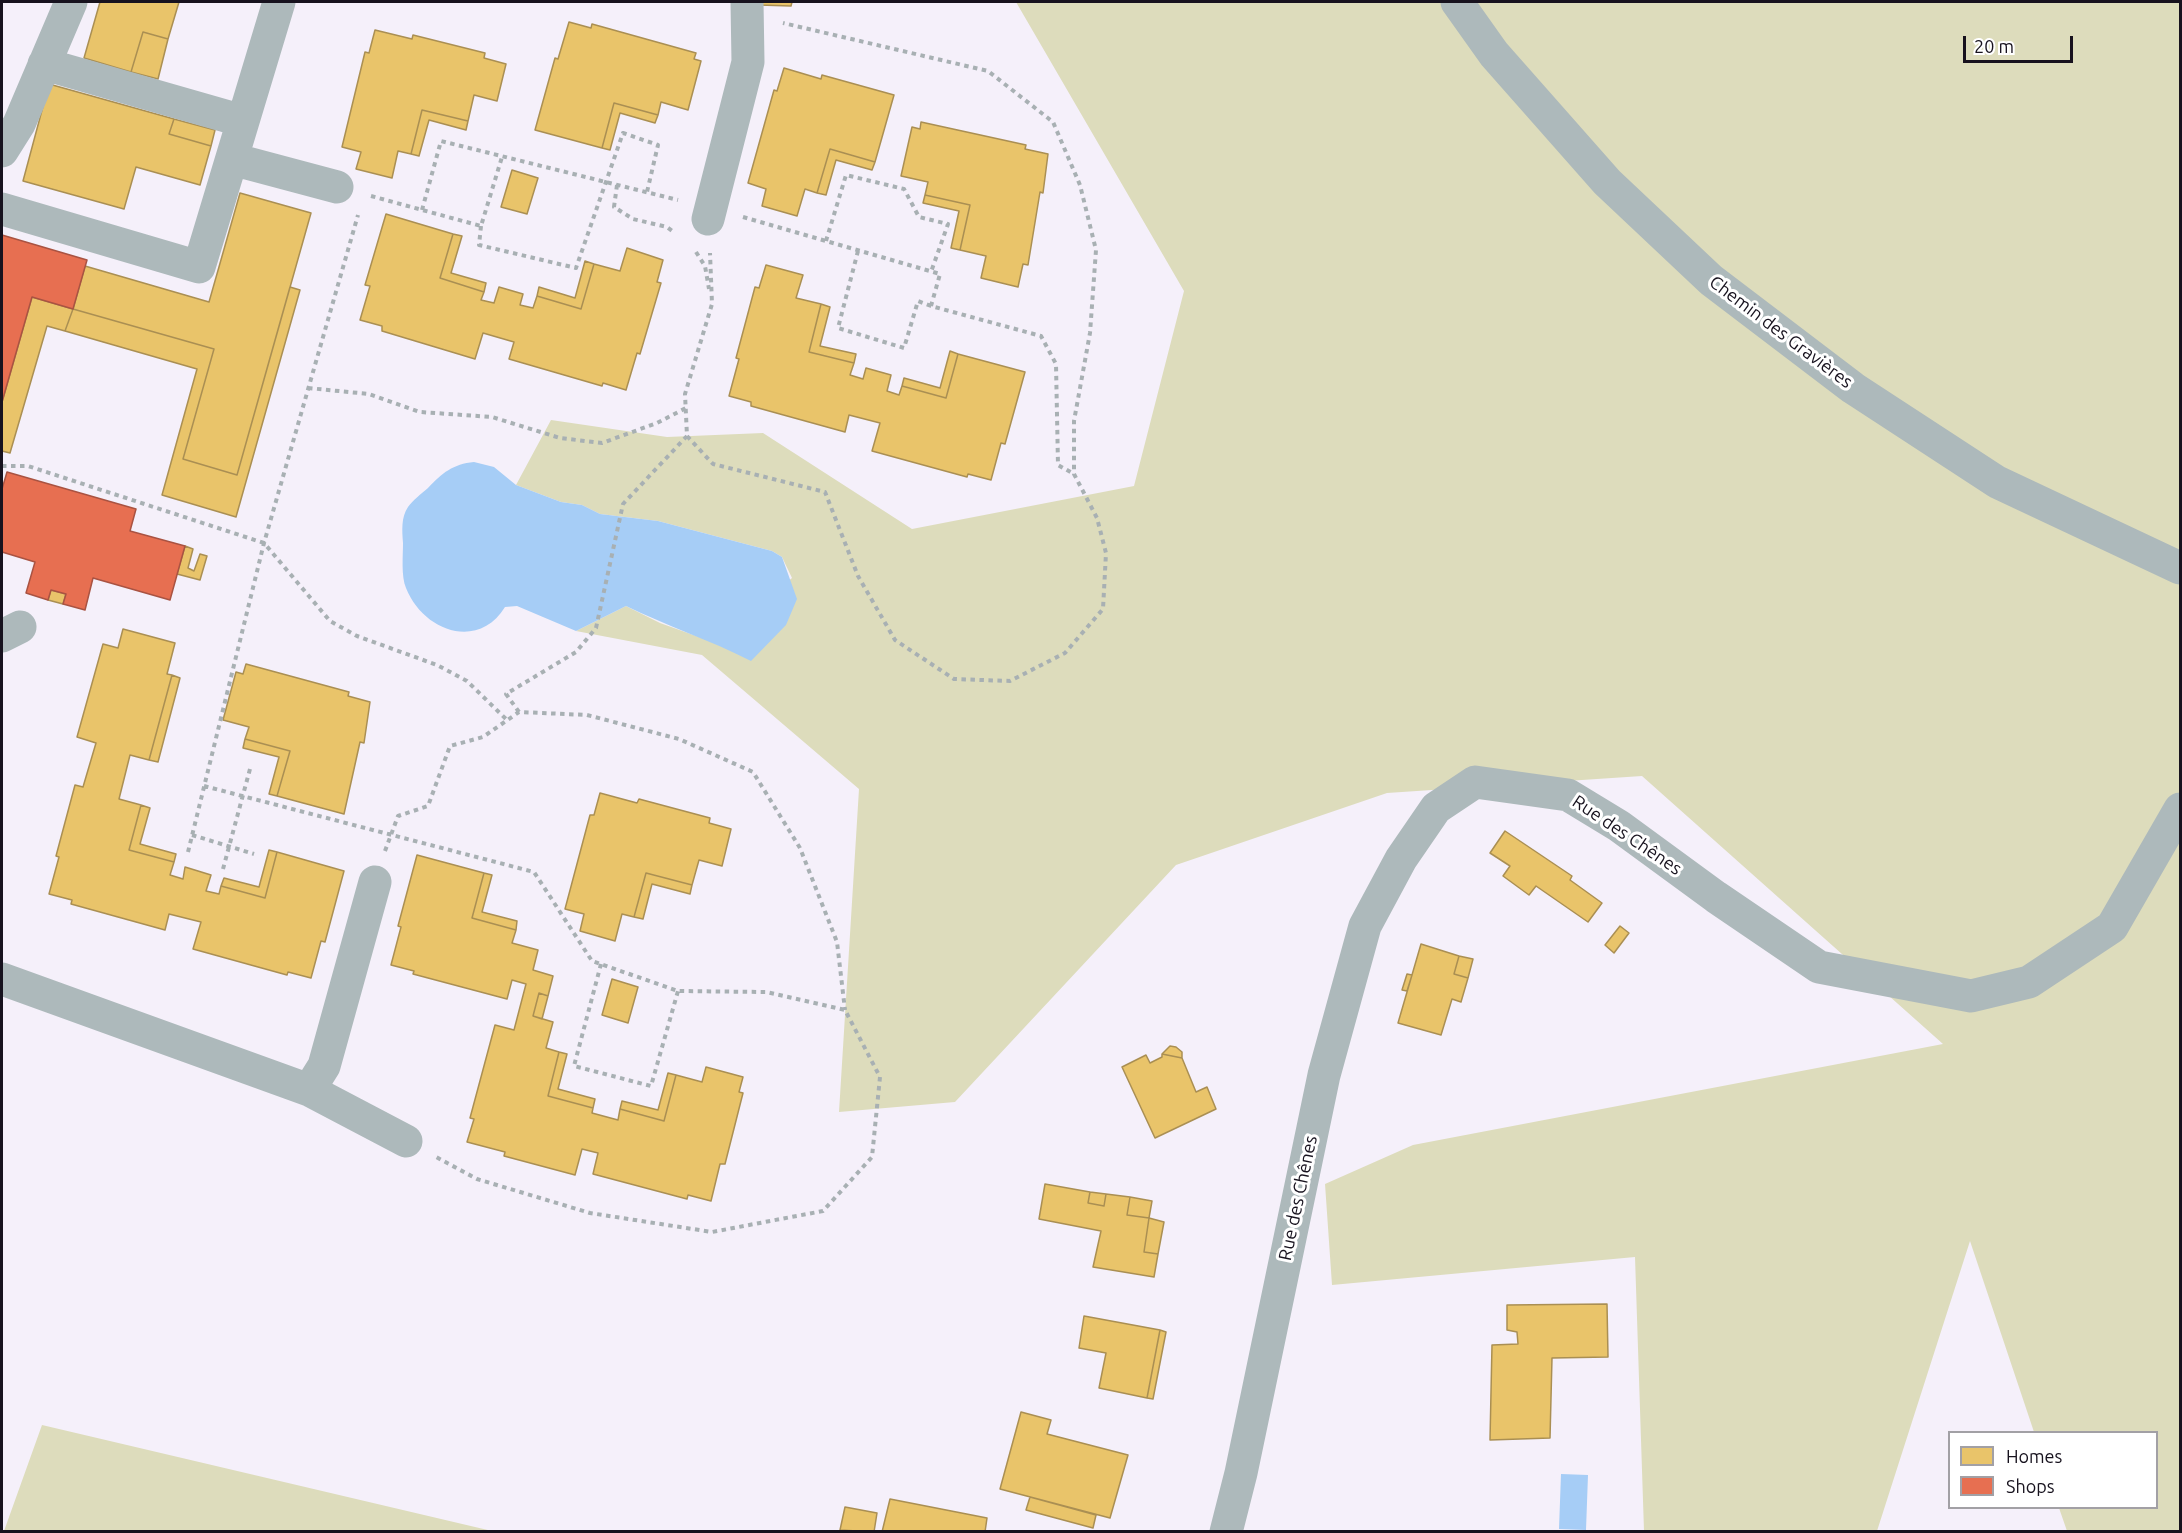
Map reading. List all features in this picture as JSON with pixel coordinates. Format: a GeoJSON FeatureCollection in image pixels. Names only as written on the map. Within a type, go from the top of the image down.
{"type":"FeatureCollection","features":[{"type":"Feature","properties":{"kind":"street"},"geometry":{"type":"LineString","coordinates":[[2,151],[19,124],[70,2]]}},
{"type":"Feature","properties":{"kind":"street"},"geometry":{"type":"LineString","coordinates":[[2,209],[199,267],[279,2]]}},
{"type":"Feature","properties":{"kind":"street","name":"Chemin des Gravières"},"geometry":{"type":"LineString","coordinates":[[1457,2],[1494,54],[1607,182],[1711,280],[1853,388],[1997,482],[2181,568]]}},
{"type":"Feature","properties":{"kind":"street"},"geometry":{"type":"LineString","coordinates":[[710,214],[748,62],[747,9]]}},
{"type":"Feature","properties":{"kind":"street"},"geometry":{"type":"LineString","coordinates":[[44,64],[243,121]]}},
{"type":"Feature","properties":{"kind":"street"},"geometry":{"type":"LineString","coordinates":[[232,159],[354,196]]}},
{"type":"Feature","properties":{"kind":"street","name":"Rue des Chênes"},"geometry":{"type":"LineString","coordinates":[[1226,1532],[1324,1075],[1365,926],[1401,859],[1436,808],[1475,782],[1568,795],[1619,826],[1716,897],[1820,966],[1971,996],[2029,982],[2112,927],[2181,808]]}},
{"type":"Feature","properties":{"kind":"street"},"geometry":{"type":"LineString","coordinates":[[309,1090],[324,1066],[375,882]]}},
{"type":"Feature","properties":{"kind":"street"},"geometry":{"type":"LineString","coordinates":[[2,979],[309,1090],[406,1141]]}},
{"type":"Feature","properties":{"kind":"path"},"geometry":{"type":"LineString","coordinates":[[710,214],[712,304],[685,394],[687,436],[713,464],[825,492],[858,576],[895,640],[954,680],[1010,681],[1065,653],[1103,609],[1107,553],[1097,518],[1074,474],[1074,421],[1089,333],[1096,250],[1080,185],[1053,122],[988,71],[796,25],[747,9]]}},
{"type":"Feature","properties":{"kind":"path"},"geometry":{"type":"LineString","coordinates":[[502,156],[481,226],[479,245],[576,268],[623,133],[658,145],[647,192]]}},
{"type":"Feature","properties":{"kind":"path"},"geometry":{"type":"LineString","coordinates":[[422,210],[441,141],[647,192],[710,214],[826,241],[940,274],[931,306]]}},
{"type":"Feature","properties":{"kind":"path"},"geometry":{"type":"LineString","coordinates":[[826,241],[846,175],[904,189],[919,217],[948,224],[931,272]]}},
{"type":"Feature","properties":{"kind":"path"},"geometry":{"type":"LineString","coordinates":[[618,185],[614,207],[633,219],[667,227],[676,234]]}},
{"type":"Feature","properties":{"kind":"path"},"geometry":{"type":"LineString","coordinates":[[188,852],[264,543],[308,388],[354,196],[422,210],[481,226]]}},
{"type":"Feature","properties":{"kind":"path"},"geometry":{"type":"LineString","coordinates":[[694,249],[705,266],[712,304]]}},
{"type":"Feature","properties":{"kind":"path"},"geometry":{"type":"LineString","coordinates":[[858,251],[838,328],[904,348],[918,301],[1041,336],[1056,364],[1058,465],[1074,474]]}},
{"type":"Feature","properties":{"kind":"path"},"geometry":{"type":"LineString","coordinates":[[308,388],[369,394],[420,412],[492,417],[560,438],[602,443],[657,423],[686,408]]}},
{"type":"Feature","properties":{"kind":"path"},"geometry":{"type":"LineString","coordinates":[[519,712],[506,694],[576,651],[596,628],[623,504],[687,436]]}},
{"type":"Feature","properties":{"kind":"path"},"geometry":{"type":"LineString","coordinates":[[2,466],[28,466],[264,543],[330,621],[357,636],[437,665],[468,681],[507,720]]}},
{"type":"Feature","properties":{"kind":"path"},"geometry":{"type":"LineString","coordinates":[[375,882],[398,816],[428,806],[450,746],[483,737],[519,712],[586,715],[679,738],[753,772],[800,848],[837,942],[845,1010],[879,1077],[872,1157],[823,1211],[712,1232],[590,1213],[477,1179],[406,1141]]}},
{"type":"Feature","properties":{"kind":"path"},"geometry":{"type":"LineString","coordinates":[[223,869],[250,769]]}},
{"type":"Feature","properties":{"kind":"path"},"geometry":{"type":"LineString","coordinates":[[204,786],[534,872],[592,961],[678,991],[766,992],[845,1010]]}},
{"type":"Feature","properties":{"kind":"path"},"geometry":{"type":"LineString","coordinates":[[192,835],[254,854]]}},
{"type":"Feature","properties":{"kind":"path"},"geometry":{"type":"LineString","coordinates":[[602,964],[574,1066],[651,1086],[678,991]]}},
{"type":"Feature","properties":{"kind":"green space"},"geometry":{"type":"Polygon","coordinates":[[[1016,2],[2180,2],[2180,1531],[2067,1531],[2059,1509],[2158,1509],[2158,1431],[2034,1431],[1970,1241],[1877,1531],[1644,1531],[1635,1257],[1332,1285],[1325,1184],[1413,1145],[1943,1044],[1642,776],[1387,793],[1176,865],[955,1102],[839,1112],[859,789],[702,655],[576,631],[626,606],[660,623],[713,642],[792,578],[782,557],[772,551],[658,521],[600,514],[582,505],[561,502],[516,485],[551,420],[667,437],[763,433],[912,529],[1134,486],[1184,291],[1016,2]]]}},
{"type":"Feature","properties":{"kind":"green space"},"geometry":{"type":"Polygon","coordinates":[[[42,1425],[492,1531],[4,1531],[42,1425]]]}},
{"type":"Feature","properties":{"kind":"water"},"geometry":{"type":"Polygon","coordinates":[[[474,462],[494,467],[516,485],[561,502],[582,505],[600,514],[658,521],[772,551],[782,557],[797,599],[786,625],[751,661],[626,606],[576,631],[517,606],[505,607],[494,621],[481,629],[466,632],[438,625],[414,603],[404,583],[403,520],[410,504],[443,474],[454,467],[474,462]]]}},
{"type":"Feature","properties":{"kind":"water"},"geometry":{"type":"Polygon","coordinates":[[[1561,1474],[1588,1475],[1586,1530],[1559,1529],[1561,1474]]]}},
{"type":"Feature","properties":{"kind":"building: Homes"},"geometry":{"type":"Polygon","coordinates":[[[100,2],[179,2],[168,39],[143,32],[131,72],[84,58],[100,2]]]}},
{"type":"Feature","properties":{"kind":"building: Homes"},"geometry":{"type":"Polygon","coordinates":[[[759,2],[792,2],[791,6],[759,5],[759,2]]]}},
{"type":"Feature","properties":{"kind":"building: Homes"},"geometry":{"type":"Polygon","coordinates":[[[569,22],[591,28],[592,24],[696,53],[694,59],[701,61],[688,110],[661,102],[658,115],[614,103],[602,148],[535,130],[555,58],[558,59],[569,22]]]}},
{"type":"Feature","properties":{"kind":"building: Homes"},"geometry":{"type":"Polygon","coordinates":[[[375,30],[412,39],[413,35],[485,53],[484,58],[506,64],[497,101],[474,95],[468,121],[422,110],[411,154],[398,151],[392,178],[356,169],[361,152],[342,147],[365,52],[369,53],[375,30]]]}},
{"type":"Feature","properties":{"kind":"building: Homes"},"geometry":{"type":"Polygon","coordinates":[[[143,32],[168,39],[158,79],[131,72],[143,32]]]}},
{"type":"Feature","properties":{"kind":"building: Homes"},"geometry":{"type":"Polygon","coordinates":[[[784,68],[821,79],[822,75],[894,95],[875,162],[830,149],[817,193],[805,189],[797,216],[762,206],[766,189],[748,183],[774,90],[777,91],[784,68]]]}},
{"type":"Feature","properties":{"kind":"building: Homes"},"geometry":{"type":"Polygon","coordinates":[[[49,84],[174,119],[169,134],[211,146],[200,185],[136,167],[124,209],[23,181],[49,84]]]}},
{"type":"Feature","properties":{"kind":"building: Homes"},"geometry":{"type":"Polygon","coordinates":[[[614,103],[658,115],[655,123],[620,113],[610,150],[602,148],[614,103]]]}},
{"type":"Feature","properties":{"kind":"building: Homes"},"geometry":{"type":"Polygon","coordinates":[[[422,110],[468,121],[466,130],[429,120],[419,156],[411,154],[422,110]]]}},
{"type":"Feature","properties":{"kind":"building: Homes"},"geometry":{"type":"Polygon","coordinates":[[[174,119],[215,130],[211,146],[169,134],[174,119]]]}},
{"type":"Feature","properties":{"kind":"building: Homes"},"geometry":{"type":"Polygon","coordinates":[[[921,122],[1026,145],[1025,149],[1048,154],[1043,193],[1040,192],[1028,265],[1023,264],[1018,287],[981,278],[986,256],[960,250],[970,205],[925,195],[928,182],[901,176],[912,127],[920,129],[921,122]]]}},
{"type":"Feature","properties":{"kind":"building: Homes"},"geometry":{"type":"Polygon","coordinates":[[[830,149],[875,162],[872,170],[836,160],[826,195],[817,193],[830,149]]]}},
{"type":"Feature","properties":{"kind":"building: Homes"},"geometry":{"type":"Polygon","coordinates":[[[512,170],[538,178],[527,214],[501,207],[512,170]]]}},
{"type":"Feature","properties":{"kind":"building: Homes"},"geometry":{"type":"Polygon","coordinates":[[[240,193],[311,213],[237,475],[183,459],[214,349],[73,309],[85,266],[209,302],[240,193]]]}},
{"type":"Feature","properties":{"kind":"building: Homes"},"geometry":{"type":"Polygon","coordinates":[[[925,195],[970,205],[960,250],[951,248],[959,211],[923,203],[925,195]]]}},
{"type":"Feature","properties":{"kind":"building: Homes"},"geometry":{"type":"Polygon","coordinates":[[[386,214],[453,234],[440,278],[484,292],[481,300],[494,303],[499,287],[523,294],[520,305],[533,308],[537,296],[581,309],[594,264],[620,271],[627,248],[663,260],[657,282],[661,283],[640,354],[637,353],[626,390],[603,383],[602,386],[509,359],[514,342],[483,333],[475,359],[382,331],[382,326],[360,320],[370,286],[365,285],[386,214]]]}},
{"type":"Feature","properties":{"kind":"building: Homes"},"geometry":{"type":"Polygon","coordinates":[[[453,234],[462,236],[451,273],[486,283],[484,292],[440,278],[453,234]]]}},
{"type":"Feature","properties":{"kind":"building: Homes"},"geometry":{"type":"Polygon","coordinates":[[[585,261],[594,264],[581,309],[537,296],[539,287],[575,298],[585,261]]]}},
{"type":"Feature","properties":{"kind":"building: Homes"},"geometry":{"type":"Polygon","coordinates":[[[766,265],[803,275],[796,298],[821,304],[809,352],[854,363],[850,375],[863,379],[866,368],[891,375],[887,391],[899,395],[902,386],[946,398],[958,354],[1025,372],[1005,444],[1001,443],[991,480],[968,474],[967,477],[872,451],[880,423],[849,415],[845,432],[751,406],[751,402],[729,396],[739,359],[736,358],[755,287],[759,288],[766,265]]]}},
{"type":"Feature","properties":{"kind":"building: Homes"},"geometry":{"type":"Polygon","coordinates":[[[290,287],[300,290],[236,517],[162,495],[197,369],[65,331],[73,309],[214,349],[183,459],[237,475],[290,287]]]}},
{"type":"Feature","properties":{"kind":"building: Homes"},"geometry":{"type":"Polygon","coordinates":[[[32,297],[73,309],[65,331],[47,326],[10,453],[2,451],[2,402],[32,297]]]}},
{"type":"Feature","properties":{"kind":"building: Homes"},"geometry":{"type":"Polygon","coordinates":[[[821,304],[830,307],[820,346],[856,354],[854,363],[809,352],[821,304]]]}},
{"type":"Feature","properties":{"kind":"building: Homes"},"geometry":{"type":"Polygon","coordinates":[[[950,351],[958,354],[946,398],[902,386],[904,378],[940,388],[950,351]]]}},
{"type":"Feature","properties":{"kind":"building: Homes"},"geometry":{"type":"Polygon","coordinates":[[[185,546],[193,549],[188,568],[194,571],[200,554],[207,556],[200,580],[177,574],[185,546]]]}},
{"type":"Feature","properties":{"kind":"building: Homes"},"geometry":{"type":"Polygon","coordinates":[[[51,590],[66,594],[63,604],[48,600],[51,590]]]}},
{"type":"Feature","properties":{"kind":"building: Homes"},"geometry":{"type":"Polygon","coordinates":[[[123,629],[175,643],[167,674],[172,675],[149,760],[130,755],[119,799],[141,805],[129,850],[174,862],[170,875],[183,879],[185,867],[211,875],[206,891],[219,894],[221,886],[265,898],[277,852],[344,871],[325,942],[321,941],[311,978],[288,972],[287,975],[193,949],[201,922],[169,914],[165,930],[71,904],[72,900],[49,894],[59,857],[56,856],[75,785],[83,787],[96,743],[77,737],[103,644],[118,648],[123,629]]]}},
{"type":"Feature","properties":{"kind":"building: Homes"},"geometry":{"type":"Polygon","coordinates":[[[246,664],[349,692],[348,696],[370,702],[364,743],[360,742],[344,814],[277,796],[290,751],[245,739],[249,727],[223,720],[236,672],[243,674],[246,664]]]}},
{"type":"Feature","properties":{"kind":"building: Homes"},"geometry":{"type":"Polygon","coordinates":[[[172,675],[180,678],[158,762],[149,760],[172,675]]]}},
{"type":"Feature","properties":{"kind":"building: Homes"},"geometry":{"type":"Polygon","coordinates":[[[245,739],[290,751],[277,796],[269,794],[279,757],[243,748],[245,739]]]}},
{"type":"Feature","properties":{"kind":"building: Homes"},"geometry":{"type":"Polygon","coordinates":[[[600,793],[637,803],[639,799],[710,818],[709,823],[731,829],[722,866],[699,860],[692,885],[646,873],[634,917],[622,914],[615,941],[580,931],[584,914],[565,909],[590,815],[594,815],[600,793]]]}},
{"type":"Feature","properties":{"kind":"building: Homes"},"geometry":{"type":"Polygon","coordinates":[[[141,805],[150,808],[140,844],[176,854],[174,862],[129,850],[141,805]]]}},
{"type":"Feature","properties":{"kind":"building: Homes"},"geometry":{"type":"Polygon","coordinates":[[[1505,831],[1572,876],[1570,880],[1602,903],[1588,922],[1536,886],[1529,895],[1503,876],[1510,866],[1490,853],[1505,831]]]}},
{"type":"Feature","properties":{"kind":"building: Homes"},"geometry":{"type":"Polygon","coordinates":[[[269,850],[277,852],[265,898],[221,886],[224,878],[259,887],[269,850]]]}},
{"type":"Feature","properties":{"kind":"building: Homes"},"geometry":{"type":"Polygon","coordinates":[[[417,855],[484,873],[472,918],[516,930],[512,943],[538,950],[533,970],[553,976],[548,996],[539,993],[533,1016],[553,1022],[546,1048],[559,1052],[548,1096],[593,1108],[592,1113],[618,1120],[620,1109],[664,1121],[676,1075],[702,1082],[706,1067],[743,1077],[739,1092],[743,1093],[725,1164],[720,1164],[711,1201],[688,1195],[687,1199],[593,1174],[598,1153],[582,1149],[575,1175],[504,1156],[505,1152],[467,1142],[474,1119],[470,1118],[495,1025],[514,1030],[526,984],[512,980],[507,999],[413,974],[414,971],[391,965],[401,927],[398,926],[417,855]]]}},
{"type":"Feature","properties":{"kind":"building: Homes"},"geometry":{"type":"Polygon","coordinates":[[[484,873],[492,875],[482,912],[517,921],[516,930],[472,918],[484,873]]]}},
{"type":"Feature","properties":{"kind":"building: Homes"},"geometry":{"type":"Polygon","coordinates":[[[646,873],[692,885],[690,894],[652,884],[643,919],[634,917],[646,873]]]}},
{"type":"Feature","properties":{"kind":"building: Homes"},"geometry":{"type":"Polygon","coordinates":[[[1620,926],[1629,933],[1614,953],[1605,945],[1620,926]]]}},
{"type":"Feature","properties":{"kind":"building: Homes"},"geometry":{"type":"Polygon","coordinates":[[[1421,944],[1459,956],[1454,974],[1468,978],[1461,1002],[1452,999],[1441,1035],[1398,1023],[1421,944]]]}},
{"type":"Feature","properties":{"kind":"building: Homes"},"geometry":{"type":"Polygon","coordinates":[[[1459,956],[1473,959],[1468,978],[1454,974],[1459,956]]]}},
{"type":"Feature","properties":{"kind":"building: Homes"},"geometry":{"type":"Polygon","coordinates":[[[1407,974],[1412,975],[1407,991],[1402,990],[1407,974]]]}},
{"type":"Feature","properties":{"kind":"building: Homes"},"geometry":{"type":"Polygon","coordinates":[[[612,979],[638,987],[628,1023],[602,1015],[612,979]]]}},
{"type":"Feature","properties":{"kind":"building: Homes"},"geometry":{"type":"Polygon","coordinates":[[[539,993],[548,996],[542,1019],[533,1016],[539,993]]]}},
{"type":"Feature","properties":{"kind":"building: Homes"},"geometry":{"type":"Polygon","coordinates":[[[1170,1046],[1182,1052],[1182,1058],[1162,1054],[1170,1046]]]}},
{"type":"Feature","properties":{"kind":"building: Homes"},"geometry":{"type":"Polygon","coordinates":[[[559,1052],[567,1054],[558,1089],[595,1099],[593,1108],[548,1096],[559,1052]]]}},
{"type":"Feature","properties":{"kind":"building: Homes"},"geometry":{"type":"Polygon","coordinates":[[[1162,1054],[1182,1058],[1196,1092],[1207,1087],[1216,1109],[1155,1138],[1122,1067],[1146,1055],[1150,1063],[1162,1057],[1162,1054]]]}},
{"type":"Feature","properties":{"kind":"building: Homes"},"geometry":{"type":"Polygon","coordinates":[[[668,1073],[676,1075],[664,1121],[620,1109],[622,1101],[658,1110],[668,1073]]]}},
{"type":"Feature","properties":{"kind":"building: Homes"},"geometry":{"type":"Polygon","coordinates":[[[1045,1184],[1090,1192],[1088,1203],[1104,1206],[1106,1194],[1130,1197],[1127,1215],[1149,1218],[1144,1252],[1158,1254],[1154,1277],[1093,1267],[1101,1231],[1039,1219],[1045,1184]]]}},
{"type":"Feature","properties":{"kind":"building: Homes"},"geometry":{"type":"Polygon","coordinates":[[[1090,1192],[1106,1194],[1104,1206],[1088,1203],[1090,1192]]]}},
{"type":"Feature","properties":{"kind":"building: Homes"},"geometry":{"type":"Polygon","coordinates":[[[1130,1197],[1152,1201],[1149,1218],[1127,1215],[1130,1197]]]}},
{"type":"Feature","properties":{"kind":"building: Homes"},"geometry":{"type":"Polygon","coordinates":[[[1149,1218],[1164,1222],[1158,1254],[1144,1252],[1149,1218]]]}},
{"type":"Feature","properties":{"kind":"building: Homes"},"geometry":{"type":"Polygon","coordinates":[[[1607,1304],[1608,1357],[1552,1358],[1550,1438],[1490,1440],[1492,1345],[1518,1344],[1517,1332],[1507,1330],[1507,1305],[1607,1304]]]}},
{"type":"Feature","properties":{"kind":"building: Homes"},"geometry":{"type":"Polygon","coordinates":[[[1084,1316],[1160,1330],[1147,1398],[1099,1388],[1106,1353],[1079,1348],[1084,1316]]]}},
{"type":"Feature","properties":{"kind":"building: Homes"},"geometry":{"type":"Polygon","coordinates":[[[1160,1330],[1166,1332],[1153,1399],[1147,1398],[1160,1330]]]}},
{"type":"Feature","properties":{"kind":"building: Homes"},"geometry":{"type":"Polygon","coordinates":[[[1021,1412],[1051,1420],[1047,1434],[1128,1455],[1110,1518],[1000,1489],[1021,1412]]]}},
{"type":"Feature","properties":{"kind":"building: Homes"},"geometry":{"type":"Polygon","coordinates":[[[1030,1497],[1096,1515],[1093,1528],[1026,1510],[1030,1497]]]}},
{"type":"Feature","properties":{"kind":"building: Homes"},"geometry":{"type":"Polygon","coordinates":[[[890,1499],[987,1518],[985,1532],[882,1532],[890,1499]]]}},
{"type":"Feature","properties":{"kind":"building: Homes"},"geometry":{"type":"Polygon","coordinates":[[[845,1507],[877,1513],[874,1532],[840,1530],[845,1507]]]}},
{"type":"Feature","properties":{"kind":"building: Shops"},"geometry":{"type":"Polygon","coordinates":[[[2,235],[87,260],[73,309],[32,297],[2,402],[2,235]]]}},
{"type":"Feature","properties":{"kind":"building: Shops"},"geometry":{"type":"Polygon","coordinates":[[[7,472],[136,509],[130,531],[185,546],[170,600],[93,578],[85,610],[63,604],[66,594],[51,590],[48,600],[26,593],[35,562],[2,552],[2,489],[7,472]]]}}]}
